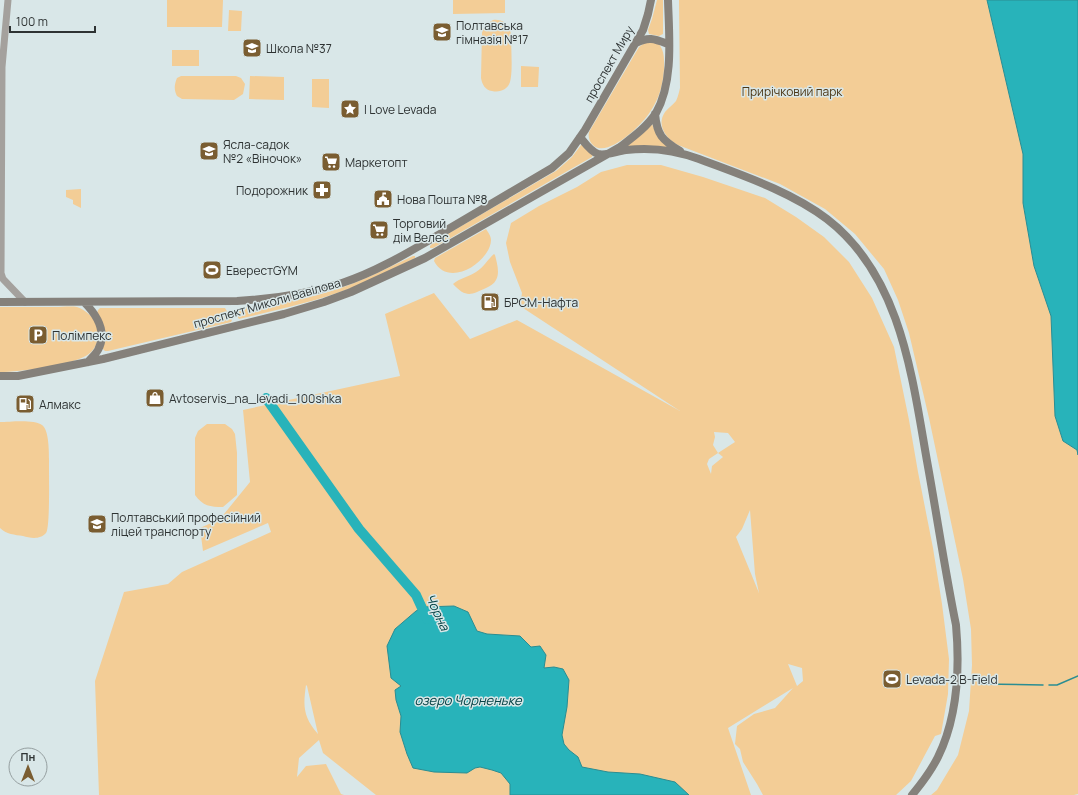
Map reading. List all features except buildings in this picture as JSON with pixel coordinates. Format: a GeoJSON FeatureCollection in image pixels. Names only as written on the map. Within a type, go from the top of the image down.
{"type":"FeatureCollection","features":[{"type":"Feature","properties":{"kind":"main road","name":"проспект Миру"},"geometry":{"type":"LineString","coordinates":[[580,137],[643,30],[651,0]]}},
{"type":"Feature","properties":{"kind":"main road"},"geometry":{"type":"LineString","coordinates":[[606,154],[620,147],[635,135],[655,114],[662,100],[666,84],[668,0]]}},
{"type":"Feature","properties":{"kind":"main road"},"geometry":{"type":"LineString","coordinates":[[636,42],[644,38],[650,38],[668,44]]}},
{"type":"Feature","properties":{"kind":"main road"},"geometry":{"type":"LineString","coordinates":[[655,114],[657,130],[662,138],[682,153]]}},
{"type":"Feature","properties":{"kind":"main road"},"geometry":{"type":"LineString","coordinates":[[580,137],[592,151],[598,154],[645,149],[682,153],[760,183],[796,200],[828,220],[845,236],[865,259],[884,291],[896,319],[910,367],[956,625],[958,655],[954,712],[947,735],[938,758],[925,779],[912,795]]}},
{"type":"Feature","properties":{"kind":"main road","name":"проспект Миколи Вавілова"},"geometry":{"type":"LineString","coordinates":[[0,302],[237,301],[288,296],[343,283],[418,247],[552,168],[569,153],[580,137]]}},
{"type":"Feature","properties":{"kind":"main road","name":"проспект Миколи Вавілова"},"geometry":{"type":"LineString","coordinates":[[0,376],[18,376],[88,362],[324,302],[359,289],[425,258],[606,154]]}},
{"type":"Feature","properties":{"kind":"main road"},"geometry":{"type":"LineString","coordinates":[[418,247],[425,258]]}},
{"type":"Feature","properties":{"kind":"main road"},"geometry":{"type":"LineString","coordinates":[[84,302],[94,313],[101,330],[101,338],[98,349],[88,362]]}},
{"type":"Feature","properties":{"kind":"street"},"geometry":{"type":"LineString","coordinates":[[8,0],[2,67],[1,273],[3,279],[26,302]]}},
{"type":"Feature","properties":{"kind":"green space"},"geometry":{"type":"Polygon","coordinates":[[[167,0],[223,0],[222,27],[167,27],[167,0]]]}},
{"type":"Feature","properties":{"kind":"green space"},"geometry":{"type":"Polygon","coordinates":[[[453,0],[505,0],[505,13],[453,14],[453,0]]]}},
{"type":"Feature","properties":{"kind":"green space"},"geometry":{"type":"Polygon","coordinates":[[[657,0],[663,0],[663,34],[659,36],[649,34],[648,30],[657,0]]]}},
{"type":"Feature","properties":{"kind":"green space","name":"Прирічковий парк"},"geometry":{"type":"Polygon","coordinates":[[[679,0],[987,0],[1023,154],[1023,203],[1034,266],[1051,316],[1055,416],[1063,441],[1077,450],[1078,455],[1078,794],[931,795],[937,790],[958,755],[969,711],[972,665],[971,629],[963,579],[929,418],[909,333],[898,300],[884,269],[855,234],[825,209],[780,184],[678,145],[666,135],[662,127],[662,117],[676,101],[680,88],[679,0]]]}},
{"type":"Feature","properties":{"kind":"green space"},"geometry":{"type":"Polygon","coordinates":[[[229,10],[242,11],[241,31],[228,31],[229,10]]]}},
{"type":"Feature","properties":{"kind":"green space"},"geometry":{"type":"Polygon","coordinates":[[[493,20],[503,21],[509,27],[511,34],[511,78],[506,88],[501,91],[486,88],[481,78],[482,32],[485,25],[493,20]]]}},
{"type":"Feature","properties":{"kind":"green space"},"geometry":{"type":"Polygon","coordinates":[[[646,42],[658,43],[664,55],[663,81],[656,102],[646,118],[625,138],[608,147],[600,148],[594,146],[589,139],[589,132],[639,47],[646,42]]]}},
{"type":"Feature","properties":{"kind":"green space"},"geometry":{"type":"Polygon","coordinates":[[[172,50],[199,50],[199,66],[172,66],[172,50]]]}},
{"type":"Feature","properties":{"kind":"green space"},"geometry":{"type":"Polygon","coordinates":[[[521,66],[539,67],[538,87],[521,87],[521,66]]]}},
{"type":"Feature","properties":{"kind":"green space"},"geometry":{"type":"Polygon","coordinates":[[[181,76],[236,76],[241,78],[245,84],[243,94],[234,100],[182,99],[177,96],[175,92],[175,83],[177,78],[181,76]]]}},
{"type":"Feature","properties":{"kind":"green space"},"geometry":{"type":"Polygon","coordinates":[[[250,76],[284,77],[284,100],[249,99],[250,76]]]}},
{"type":"Feature","properties":{"kind":"green space"},"geometry":{"type":"Polygon","coordinates":[[[312,79],[329,79],[329,108],[312,107],[312,79]]]}},
{"type":"Feature","properties":{"kind":"green space"},"geometry":{"type":"Polygon","coordinates":[[[652,124],[657,136],[668,147],[623,148],[640,136],[652,124]]]}},
{"type":"Feature","properties":{"kind":"green space"},"geometry":{"type":"Polygon","coordinates":[[[581,145],[593,154],[592,157],[433,248],[430,248],[434,242],[556,171],[572,157],[581,145]]]}},
{"type":"Feature","properties":{"kind":"green space"},"geometry":{"type":"Polygon","coordinates":[[[627,165],[661,165],[703,177],[765,198],[796,217],[824,237],[849,262],[872,298],[894,347],[933,548],[949,659],[948,694],[941,734],[935,736],[911,781],[896,795],[763,795],[743,762],[740,749],[735,744],[737,726],[754,714],[775,708],[793,688],[728,728],[751,795],[376,795],[323,753],[319,740],[299,758],[297,777],[306,766],[326,764],[341,794],[344,795],[99,795],[95,681],[124,592],[168,584],[182,572],[271,532],[268,523],[203,551],[200,528],[220,519],[250,482],[243,410],[400,376],[385,314],[434,293],[470,339],[517,320],[680,411],[520,306],[522,293],[510,262],[506,243],[511,223],[539,206],[577,187],[601,172],[627,165]],[[714,432],[715,437],[713,445],[718,453],[735,442],[728,433],[714,432]],[[718,453],[709,459],[707,464],[711,474],[712,466],[723,457],[718,453]],[[750,510],[742,529],[736,537],[759,593],[755,574],[750,510]],[[788,664],[797,686],[803,681],[802,668],[788,664]],[[306,685],[304,699],[305,711],[309,722],[318,734],[306,685]]]}},
{"type":"Feature","properties":{"kind":"green space"},"geometry":{"type":"Polygon","coordinates":[[[81,189],[81,208],[73,204],[73,200],[66,197],[66,190],[81,189]]]}},
{"type":"Feature","properties":{"kind":"green space"},"geometry":{"type":"Polygon","coordinates":[[[486,229],[491,239],[491,243],[487,252],[476,264],[469,269],[453,273],[446,272],[439,268],[434,261],[435,258],[486,229]]]}},
{"type":"Feature","properties":{"kind":"green space"},"geometry":{"type":"Polygon","coordinates":[[[494,254],[498,274],[492,285],[469,294],[462,292],[453,284],[479,270],[494,254]]]}},
{"type":"Feature","properties":{"kind":"green space"},"geometry":{"type":"Polygon","coordinates":[[[415,256],[415,258],[383,274],[351,288],[324,297],[239,319],[234,312],[240,308],[295,300],[339,289],[415,256]]]}},
{"type":"Feature","properties":{"kind":"green space","name":"Полімпекс"},"geometry":{"type":"Polygon","coordinates":[[[0,307],[77,307],[89,314],[97,325],[99,332],[96,344],[90,353],[73,361],[20,371],[0,372],[0,307]]]}},
{"type":"Feature","properties":{"kind":"green space"},"geometry":{"type":"Polygon","coordinates":[[[100,308],[225,308],[232,320],[231,322],[105,351],[102,348],[97,313],[100,308]]]}},
{"type":"Feature","properties":{"kind":"green space"},"geometry":{"type":"Polygon","coordinates":[[[0,422],[33,422],[42,425],[45,428],[48,438],[49,451],[49,513],[46,533],[41,537],[32,538],[14,535],[5,532],[0,528],[0,422]]]}},
{"type":"Feature","properties":{"kind":"green space"},"geometry":{"type":"Polygon","coordinates":[[[207,424],[225,424],[232,429],[235,434],[237,453],[237,495],[223,507],[214,507],[204,504],[195,495],[195,438],[198,431],[207,424]]]}},
{"type":"Feature","properties":{"kind":"water"},"geometry":{"type":"Polygon","coordinates":[[[987,0],[1078,0],[1078,455],[1077,450],[1063,441],[1055,416],[1051,316],[1034,266],[1023,203],[1023,154],[987,0]]]}},
{"type":"Feature","properties":{"kind":"water","name":"озеро Чорненьке"},"geometry":{"type":"Polygon","coordinates":[[[454,606],[468,612],[477,631],[487,634],[520,636],[531,647],[540,646],[546,655],[544,668],[554,667],[563,669],[569,680],[567,707],[562,735],[564,744],[578,757],[582,767],[608,772],[640,774],[675,782],[689,795],[510,795],[510,784],[501,773],[492,770],[480,767],[467,773],[434,772],[413,768],[400,732],[401,716],[396,700],[395,690],[401,686],[391,678],[387,646],[395,629],[416,611],[423,607],[454,606]]]}},
{"type":"Feature","properties":{"kind":"waterway","name":"Чорна"},"geometry":{"type":"LineString","coordinates":[[266,398],[359,529],[416,595],[427,619]]}},
{"type":"Feature","properties":{"kind":"waterway"},"geometry":{"type":"LineString","coordinates":[[1049,685],[1057,685],[1078,676]]}},
{"type":"Feature","properties":{"kind":"waterway"},"geometry":{"type":"LineString","coordinates":[[982,684],[1043,685]]}},
{"type":"Feature","properties":{"kind":"place","name":"Полтавська гімназія №17"},"geometry":{"type":"Point","coordinates":[442,32]}},
{"type":"Feature","properties":{"kind":"place","name":"Школа №37"},"geometry":{"type":"Point","coordinates":[252,48]}},
{"type":"Feature","properties":{"kind":"place","name":"I Love Levada"},"geometry":{"type":"Point","coordinates":[350,109]}},
{"type":"Feature","properties":{"kind":"place","name":"Ясла-садок №2 «Віночок»"},"geometry":{"type":"Point","coordinates":[209,151]}},
{"type":"Feature","properties":{"kind":"place","name":"Маркетопт"},"geometry":{"type":"Point","coordinates":[331,162]}},
{"type":"Feature","properties":{"kind":"place","name":"Подорожник"},"geometry":{"type":"Point","coordinates":[322,190]}},
{"type":"Feature","properties":{"kind":"place","name":"Нова Пошта №8"},"geometry":{"type":"Point","coordinates":[383,199]}},
{"type":"Feature","properties":{"kind":"place","name":"Торговий дім Велес"},"geometry":{"type":"Point","coordinates":[379,230]}},
{"type":"Feature","properties":{"kind":"place","name":"ЕверестGYM"},"geometry":{"type":"Point","coordinates":[212,270]}},
{"type":"Feature","properties":{"kind":"place","name":"БРСМ-Нафта"},"geometry":{"type":"Point","coordinates":[490,302]}},
{"type":"Feature","properties":{"kind":"place","name":"Полімпекс"},"geometry":{"type":"Point","coordinates":[38,335]}},
{"type":"Feature","properties":{"kind":"place","name":"Avtoservis_na_levadi_100shka"},"geometry":{"type":"Point","coordinates":[155,398]}},
{"type":"Feature","properties":{"kind":"place","name":"Алмакс"},"geometry":{"type":"Point","coordinates":[25,404]}},
{"type":"Feature","properties":{"kind":"place","name":"Полтавський професійний ліцей транспорту"},"geometry":{"type":"Point","coordinates":[97,524]}},
{"type":"Feature","properties":{"kind":"place","name":"Levada-2 B-Field"},"geometry":{"type":"Point","coordinates":[892,679]}}]}
